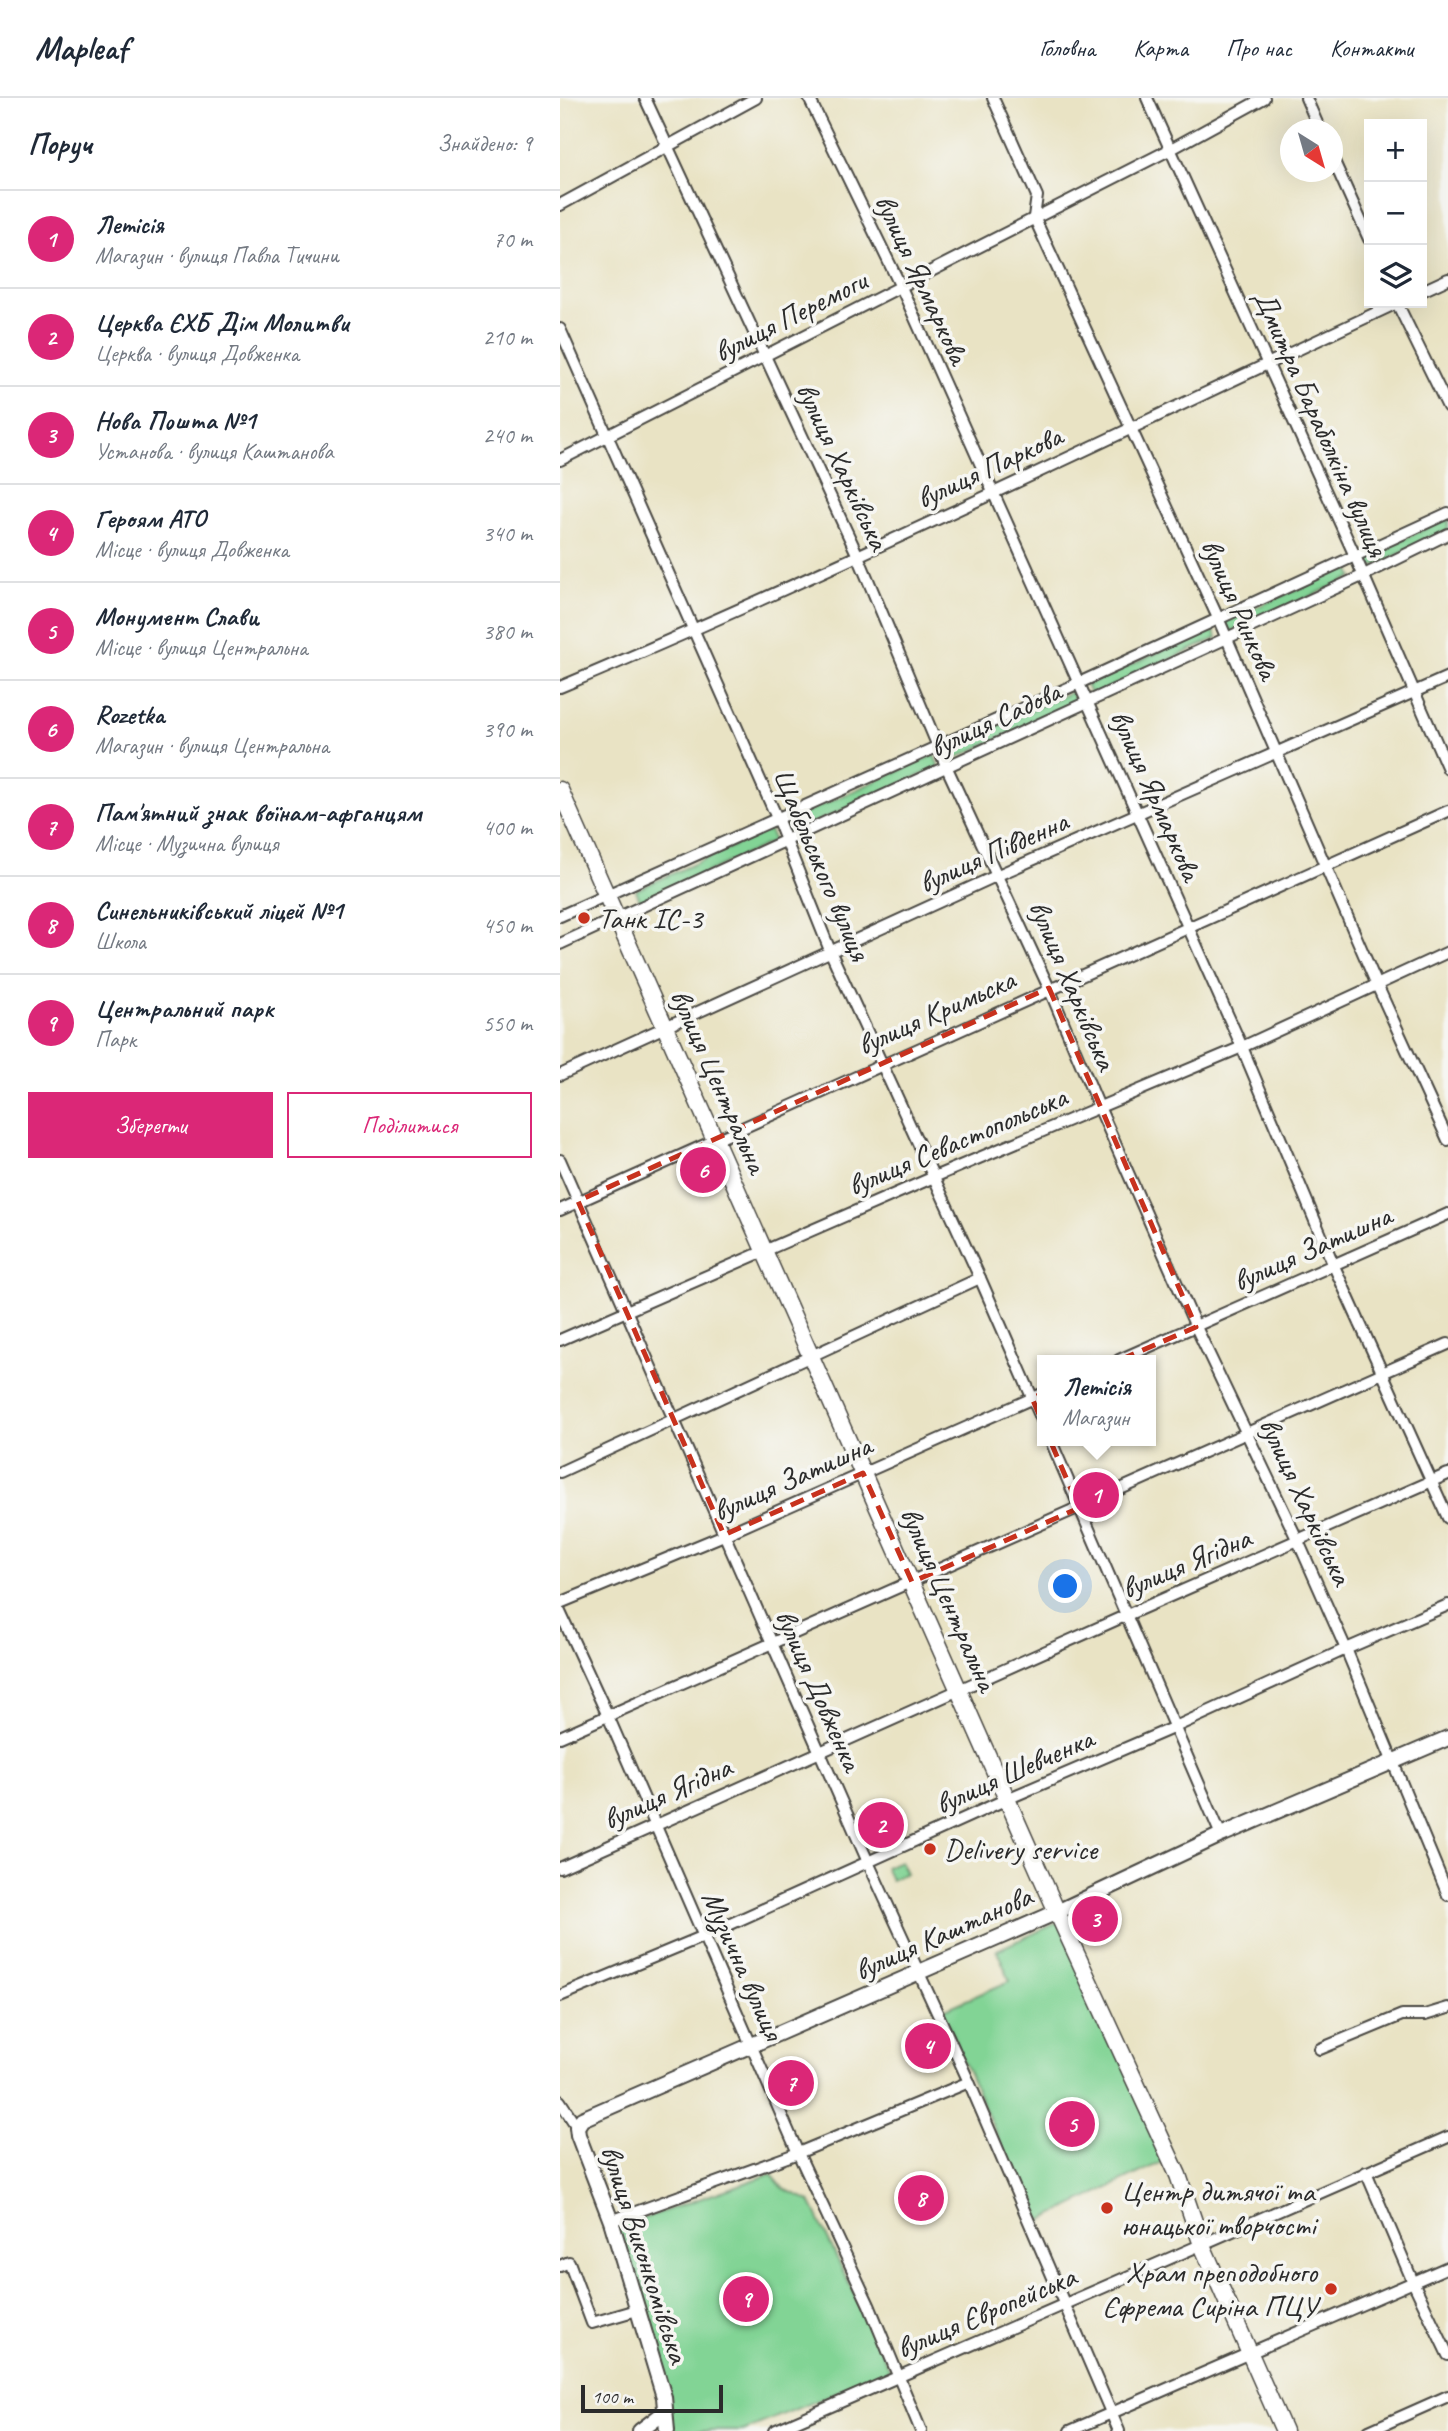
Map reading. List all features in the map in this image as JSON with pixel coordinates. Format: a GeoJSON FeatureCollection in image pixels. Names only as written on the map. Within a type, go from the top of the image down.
{"type":"FeatureCollection","features":[{"type":"Feature","properties":{"kind":"main road","name":"вулиця Центральна"},"geometry":{"type":"LineString","coordinates":[[560,790],[1057,1912],[1178,2175],[1202,2245],[1284,2431]]}},
{"type":"Feature","properties":{"kind":"street","name":"вулиця Харківська"},"geometry":{"type":"LineString","coordinates":[[645,98],[858,556],[947,768],[1049,988],[1196,1326],[1346,1649],[1391,1761],[1443,1871],[1448,1895]]}},
{"type":"Feature","properties":{"kind":"street"},"geometry":{"type":"LineString","coordinates":[[560,205],[756,98]]}},
{"type":"Feature","properties":{"kind":"street","name":"вулиця Ярмаркова"},"geometry":{"type":"LineString","coordinates":[[809,98],[901,287],[1242,1047],[1334,1266],[1448,1518]]}},
{"type":"Feature","properties":{"kind":"street","name":"вулиця Ринкова"},"geometry":{"type":"LineString","coordinates":[[993,98],[1037,195],[1034,217],[1227,638],[1377,985],[1448,1140]]}},
{"type":"Feature","properties":{"kind":"street","name":"Дмитра Бараболкіна вулиця"},"geometry":{"type":"LineString","coordinates":[[1147,98],[1355,556],[1448,769]]}},
{"type":"Feature","properties":{"kind":"street","name":"вулиця Перемоги"},"geometry":{"type":"LineString","coordinates":[[560,460],[1171,149],[1264,98]]}},
{"type":"Feature","properties":{"kind":"street"},"geometry":{"type":"LineString","coordinates":[[1306,98],[1315,119]]}},
{"type":"Feature","properties":{"kind":"street"},"geometry":{"type":"LineString","coordinates":[[1343,181],[1364,228]]}},
{"type":"Feature","properties":{"kind":"street"},"geometry":{"type":"LineString","coordinates":[[1427,289],[1448,279]]}},
{"type":"Feature","properties":{"kind":"street","name":"вулиця Паркова"},"geometry":{"type":"LineString","coordinates":[[560,687],[694,631],[858,556],[1386,308]]}},
{"type":"Feature","properties":{"kind":"street"},"geometry":{"type":"LineString","coordinates":[[1399,308],[1448,407]]}},
{"type":"Feature","properties":{"kind":"street","name":"Щабельського вулиця"},"geometry":{"type":"LineString","coordinates":[[560,329],[787,841],[831,953],[1037,1396]]}},
{"type":"Feature","properties":{"kind":"street","name":"вулиця Садова"},"geometry":{"type":"LineString","coordinates":[[560,916],[1079,683],[1448,513]]}},
{"type":"Feature","properties":{"kind":"street","name":"вулиця Садова"},"geometry":{"type":"LineString","coordinates":[[560,944],[1363,576],[1448,534]]}},
{"type":"Feature","properties":{"kind":"street","name":"вулиця Південна"},"geometry":{"type":"LineString","coordinates":[[560,1075],[998,875],[1448,677]]}},
{"type":"Feature","properties":{"kind":"street","name":"вулиця Кримьска"},"geometry":{"type":"LineString","coordinates":[[560,1210],[1448,811]]}},
{"type":"Feature","properties":{"kind":"street","name":"вулиця Севастопольська"},"geometry":{"type":"LineString","coordinates":[[560,1340],[934,1177],[1242,1047],[1448,952]]}},
{"type":"Feature","properties":{"kind":"street","name":"вулиця Довженка"},"geometry":{"type":"LineString","coordinates":[[560,1160],[868,1862],[969,2082],[1119,2431]]}},
{"type":"Feature","properties":{"kind":"street","name":"вулиця Затишна"},"geometry":{"type":"LineString","coordinates":[[1130,1355],[1448,1214]]}},
{"type":"Feature","properties":{"kind":"street"},"geometry":{"type":"LineString","coordinates":[[560,1472],[980,1278]]}},
{"type":"Feature","properties":{"kind":"street"},"geometry":{"type":"LineString","coordinates":[[560,1737],[1448,1344]]}},
{"type":"Feature","properties":{"kind":"street","name":"вулиця Затишна"},"geometry":{"type":"LineString","coordinates":[[560,1603],[724,1535],[1037,1396]]}},
{"type":"Feature","properties":{"kind":"street"},"geometry":{"type":"LineString","coordinates":[[1053,1446],[1221,1835]]}},
{"type":"Feature","properties":{"kind":"street","name":"вулиця Ягідна"},"geometry":{"type":"LineString","coordinates":[[560,1868],[1448,1474]]}},
{"type":"Feature","properties":{"kind":"street","name":"вулиця Шевченка"},"geometry":{"type":"LineString","coordinates":[[560,1996],[704,1936],[1448,1605]]}},
{"type":"Feature","properties":{"kind":"street","name":"Музична вулиця"},"geometry":{"type":"LineString","coordinates":[[560,1612],[798,2153],[869,2305],[921,2431]]}},
{"type":"Feature","properties":{"kind":"street","name":"вулиця Каштанова"},"geometry":{"type":"LineString","coordinates":[[578,2131],[582,2119],[593,2113],[919,1973],[1221,1835],[1448,1738]]}},
{"type":"Feature","properties":{"kind":"street"},"geometry":{"type":"LineString","coordinates":[[1320,2049],[1402,2015],[1425,2015],[1448,2008]]}},
{"type":"Feature","properties":{"kind":"street"},"geometry":{"type":"LineString","coordinates":[[611,2221],[798,2153],[969,2082]]}},
{"type":"Feature","properties":{"kind":"street","name":"вулиця Виконкомівська"},"geometry":{"type":"LineString","coordinates":[[560,2101],[578,2131],[611,2221],[664,2397],[667,2431]]}},
{"type":"Feature","properties":{"kind":"street","name":"вулиця Європейська"},"geometry":{"type":"LineString","coordinates":[[774,2431],[1448,2137]]}},
{"type":"Feature","properties":{"kind":"street"},"geometry":{"type":"LineString","coordinates":[[1366,2172],[1448,2356]]}},
{"type":"Feature","properties":{"kind":"street"},"geometry":{"type":"LineString","coordinates":[[560,2266],[569,2262],[592,2323],[637,2309]]}},
{"type":"Feature","properties":{"kind":"street"},"geometry":{"type":"LineString","coordinates":[[1070,2431],[1448,2267]]}},
{"type":"Feature","properties":{"kind":"street"},"geometry":{"type":"LineString","coordinates":[[1369,2431],[1448,2396]]}},
{"type":"Feature","properties":{"kind":"street"},"geometry":{"type":"LineString","coordinates":[[640,2431],[665,2412]]}},
{"type":"Feature","properties":{"kind":"highlighted area"},"geometry":{"type":"Polygon","coordinates":[[[1049,988],[1196,1327],[1032,1398],[1079,1508],[912,1582],[863,1473],[724,1535],[578,1201],[1049,988]]]}},
{"type":"Feature","properties":{"kind":"green space"},"geometry":{"type":"Polygon","coordinates":[[[1448,518],[1448,531],[1370,568],[1365,557],[1448,518]]]}},
{"type":"Feature","properties":{"kind":"green space"},"geometry":{"type":"Polygon","coordinates":[[[1348,566],[1353,577],[1229,633],[1224,622],[1348,566]]]}},
{"type":"Feature","properties":{"kind":"green space"},"geometry":{"type":"Polygon","coordinates":[[[1212,628],[1217,638],[1091,696],[1086,685],[1212,628]]]}},
{"type":"Feature","properties":{"kind":"green space"},"geometry":{"type":"Polygon","coordinates":[[[1071,692],[1076,703],[952,760],[947,749],[1071,692]]]}},
{"type":"Feature","properties":{"kind":"green space"},"geometry":{"type":"Polygon","coordinates":[[[934,755],[939,767],[789,834],[784,822],[934,755]]]}},
{"type":"Feature","properties":{"kind":"green space"},"geometry":{"type":"Polygon","coordinates":[[[769,830],[774,841],[641,903],[636,890],[769,830]]]}},
{"type":"Feature","properties":{"kind":"green space"},"geometry":{"type":"Polygon","coordinates":[[[900,1861],[906,1873],[891,1880],[885,1867],[900,1861]]]}},
{"type":"Feature","properties":{"kind":"green space"},"geometry":{"type":"Polygon","coordinates":[[[1059,1922],[1166,2160],[1036,2223],[941,2011],[1010,1981],[997,1950],[1059,1922]]]}},
{"type":"Feature","properties":{"kind":"green space"},"geometry":{"type":"Polygon","coordinates":[[[771,2174],[784,2189],[810,2201],[890,2370],[743,2431],[673,2431],[616,2228],[771,2174]]]}},
{"type":"Feature","properties":{"kind":"place","name":"Танк ІС-3"},"geometry":{"type":"Point","coordinates":[584,918]}},
{"type":"Feature","properties":{"kind":"place","name":"Rozetka"},"geometry":{"type":"Point","coordinates":[703,1170]}},
{"type":"Feature","properties":{"kind":"place","name":"Летісія"},"geometry":{"type":"Point","coordinates":[1096,1495]}},
{"type":"Feature","properties":{"kind":"place","name":"Церква ЄХБ Дім Молитви"},"geometry":{"type":"Point","coordinates":[881,1825]}},
{"type":"Feature","properties":{"kind":"place","name":"Delivery service"},"geometry":{"type":"Point","coordinates":[930,1849]}},
{"type":"Feature","properties":{"kind":"place","name":"Нова Пошта №1"},"geometry":{"type":"Point","coordinates":[1095,1919]}},
{"type":"Feature","properties":{"kind":"place","name":"Героям АТО"},"geometry":{"type":"Point","coordinates":[928,2046]}},
{"type":"Feature","properties":{"kind":"place","name":"Пам'ятний знак воїнам-афганцям"},"geometry":{"type":"Point","coordinates":[791,2083]}},
{"type":"Feature","properties":{"kind":"place","name":"Монумент Слави"},"geometry":{"type":"Point","coordinates":[1072,2124]}},
{"type":"Feature","properties":{"kind":"place","name":"Синельниківський ліцей №1"},"geometry":{"type":"Point","coordinates":[921,2198]}},
{"type":"Feature","properties":{"kind":"place","name":"Центр дитячої та юнацької творчості"},"geometry":{"type":"Point","coordinates":[1107,2208]}},
{"type":"Feature","properties":{"kind":"place","name":"Храм преподобного Єфрема Сиріна ПЦУ"},"geometry":{"type":"Point","coordinates":[1331,2289]}},
{"type":"Feature","properties":{"kind":"place","name":"Центральний парк"},"geometry":{"type":"Point","coordinates":[746,2299]}}]}
